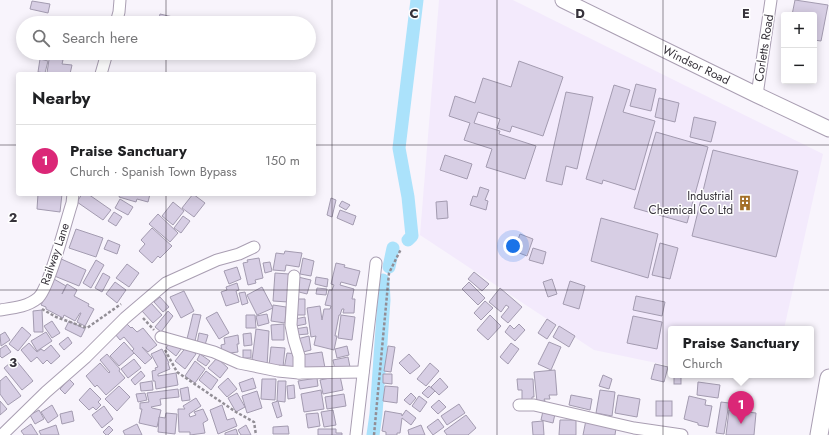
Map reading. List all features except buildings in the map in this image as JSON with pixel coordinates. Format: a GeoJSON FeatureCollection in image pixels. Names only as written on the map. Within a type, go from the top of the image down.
{"type":"FeatureCollection","features":[{"type":"Feature","properties":{"kind":"main road","name":"Windsor Road"},"geometry":{"type":"LineString","coordinates":[[564,0],[756,95],[829,129]]}},
{"type":"Feature","properties":{"kind":"main road"},"geometry":{"type":"LineString","coordinates":[[819,435],[828,384]]}},
{"type":"Feature","properties":{"kind":"street"},"geometry":{"type":"LineString","coordinates":[[118,16],[120,0]]}},
{"type":"Feature","properties":{"kind":"street","name":"Corletts Road"},"geometry":{"type":"LineString","coordinates":[[756,95],[771,0]]}},
{"type":"Feature","properties":{"kind":"street"},"geometry":{"type":"LineString","coordinates":[[102,72],[105,60]]}},
{"type":"Feature","properties":{"kind":"street","name":"Railway Lane"},"geometry":{"type":"LineString","coordinates":[[0,310],[21,307],[38,298],[47,283],[74,196]]}},
{"type":"Feature","properties":{"kind":"street"},"geometry":{"type":"LineString","coordinates":[[9,433],[46,392],[86,357],[134,310],[166,283],[217,260],[239,254],[254,247]]}},
{"type":"Feature","properties":{"kind":"street"},"geometry":{"type":"LineString","coordinates":[[356,435],[376,264]]}},
{"type":"Feature","properties":{"kind":"street"},"geometry":{"type":"LineString","coordinates":[[294,276],[291,325],[299,356],[299,373]]}},
{"type":"Feature","properties":{"kind":"street"},"geometry":{"type":"LineString","coordinates":[[161,337],[214,352],[239,363],[278,371],[299,373],[363,372]]}},
{"type":"Feature","properties":{"kind":"street"},"geometry":{"type":"LineString","coordinates":[[519,404],[534,405],[634,428],[682,435]]}},
{"type":"Feature","properties":{"kind":"path"},"geometry":{"type":"LineString","coordinates":[[374,435],[389,273],[401,249]]}},
{"type":"Feature","properties":{"kind":"path"},"geometry":{"type":"LineString","coordinates":[[38,298],[38,307],[56,317],[87,328],[122,304],[128,304],[161,337],[168,357],[178,372],[236,412],[254,422],[256,435]]}},
{"type":"Feature","properties":{"kind":"shaded area"},"geometry":{"type":"Polygon","coordinates":[[[439,0],[513,0],[823,154],[785,326],[668,326],[668,365],[594,350],[420,235],[439,0]]]}},
{"type":"Feature","properties":{"kind":"waterway"},"geometry":{"type":"LineString","coordinates":[[408,240],[412,236],[408,197],[399,148],[417,0]]}},
{"type":"Feature","properties":{"kind":"waterway"},"geometry":{"type":"LineString","coordinates":[[389,267],[393,248]]}},
{"type":"Feature","properties":{"kind":"waterway"},"geometry":{"type":"LineString","coordinates":[[373,435],[376,414],[384,300],[383,280]]}},
{"type":"Feature","properties":{"kind":"place","name":"Industrial Chemical Co Ltd"},"geometry":{"type":"Point","coordinates":[745,203]}},
{"type":"Feature","properties":{"kind":"place","name":"Praise Sanctuary"},"geometry":{"type":"Point","coordinates":[741,424]}}]}
